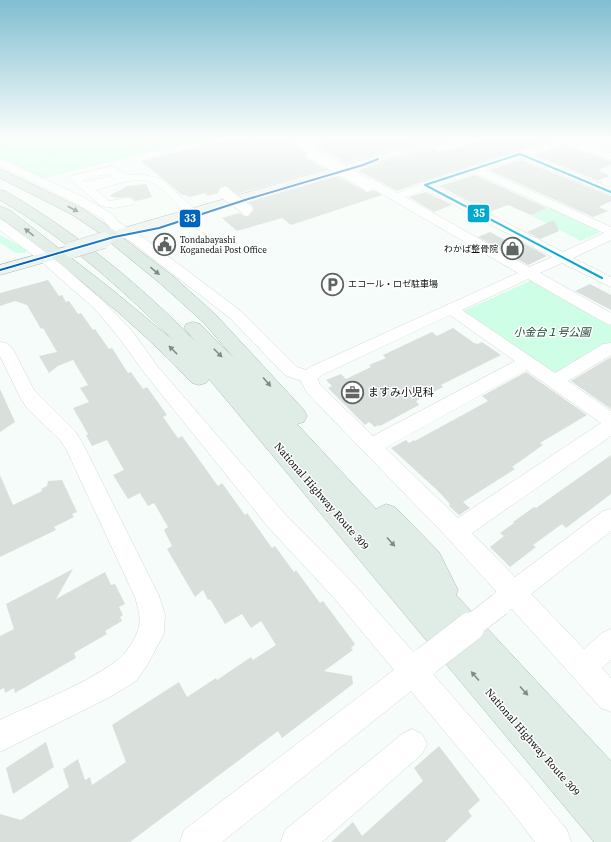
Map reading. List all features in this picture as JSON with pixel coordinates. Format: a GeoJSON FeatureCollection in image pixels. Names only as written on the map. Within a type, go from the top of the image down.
{"type":"FeatureCollection","features":[{"type":"Feature","properties":{"kind":"highway"},"geometry":{"type":"LineString","coordinates":[[9,177],[76,211],[119,236],[210,319],[337,463],[429,561],[458,618]]}},
{"type":"Feature","properties":{"kind":"highway","name":"National Highway Route 309"},"geometry":{"type":"LineString","coordinates":[[0,184],[40,207],[97,245],[191,326],[241,377],[611,787]]}},
{"type":"Feature","properties":{"kind":"highway","name":"National Highway Route 309"},"geometry":{"type":"LineString","coordinates":[[0,194],[45,222],[91,255],[170,325],[239,399],[611,833]]}},
{"type":"Feature","properties":{"kind":"highway"},"geometry":{"type":"LineString","coordinates":[[0,210],[108,293],[172,349],[276,463],[318,512],[403,590]]}},
{"type":"Feature","properties":{"kind":"main road"},"geometry":{"type":"LineString","coordinates":[[0,270],[119,236],[192,212],[316,177]]}},
{"type":"Feature","properties":{"kind":"main road"},"geometry":{"type":"LineString","coordinates":[[119,236],[187,219],[319,177]]}},
{"type":"Feature","properties":{"kind":"street"},"geometry":{"type":"LineString","coordinates":[[32,177],[81,201],[108,217],[119,236],[167,262],[236,315],[291,371],[309,378]]}},
{"type":"Feature","properties":{"kind":"street"},"geometry":{"type":"LineString","coordinates":[[128,202],[107,205],[102,203],[88,188],[125,178],[137,177]]}},
{"type":"Feature","properties":{"kind":"street"},"geometry":{"type":"LineString","coordinates":[[143,177],[157,181],[192,212]]}},
{"type":"Feature","properties":{"kind":"street"},"geometry":{"type":"LineString","coordinates":[[355,177],[366,183],[385,194],[385,196],[381,196],[361,185],[366,183]]}},
{"type":"Feature","properties":{"kind":"street"},"geometry":{"type":"LineString","coordinates":[[359,177],[611,320]]}},
{"type":"Feature","properties":{"kind":"street"},"geometry":{"type":"LineString","coordinates":[[395,197],[451,177]]}},
{"type":"Feature","properties":{"kind":"street"},"geometry":{"type":"LineString","coordinates":[[493,177],[611,232]]}},
{"type":"Feature","properties":{"kind":"street"},"geometry":{"type":"LineString","coordinates":[[576,177],[611,192]]}},
{"type":"Feature","properties":{"kind":"street"},"geometry":{"type":"LineString","coordinates":[[403,183],[412,180],[426,186],[611,283]]}},
{"type":"Feature","properties":{"kind":"street"},"geometry":{"type":"LineString","coordinates":[[225,193],[246,209]]}},
{"type":"Feature","properties":{"kind":"street"},"geometry":{"type":"LineString","coordinates":[[0,224],[57,254],[277,521],[420,667],[555,842]]}},
{"type":"Feature","properties":{"kind":"street"},"geometry":{"type":"LineString","coordinates":[[309,378],[316,371],[611,235]]}},
{"type":"Feature","properties":{"kind":"street"},"geometry":{"type":"LineString","coordinates":[[451,309],[611,420]]}},
{"type":"Feature","properties":{"kind":"street"},"geometry":{"type":"LineString","coordinates":[[0,346],[7,353],[26,393],[34,404],[68,436],[76,449],[147,596],[152,615],[151,633],[139,655],[126,671],[98,688],[0,736]]}},
{"type":"Feature","properties":{"kind":"street"},"geometry":{"type":"LineString","coordinates":[[554,381],[609,348],[611,350]]}},
{"type":"Feature","properties":{"kind":"street"},"geometry":{"type":"LineString","coordinates":[[370,447],[527,362]]}},
{"type":"Feature","properties":{"kind":"street"},"geometry":{"type":"LineString","coordinates":[[309,378],[314,389],[370,447],[456,531],[506,599],[583,668],[611,698]]}},
{"type":"Feature","properties":{"kind":"street"},"geometry":{"type":"LineString","coordinates":[[456,531],[611,426]]}},
{"type":"Feature","properties":{"kind":"street"},"geometry":{"type":"LineString","coordinates":[[196,842],[611,518]]}},
{"type":"Feature","properties":{"kind":"street"},"geometry":{"type":"LineString","coordinates":[[583,668],[611,642]]}},
{"type":"Feature","properties":{"kind":"street"},"geometry":{"type":"LineString","coordinates":[[297,842],[412,744]]}},
{"type":"Feature","properties":{"kind":"green space"},"geometry":{"type":"Polygon","coordinates":[[[551,207],[598,229],[599,233],[581,241],[530,215],[551,207]]]}},
{"type":"Feature","properties":{"kind":"green space"},"geometry":{"type":"Polygon","coordinates":[[[0,235],[26,249],[25,253],[16,253],[0,243],[0,235]]]}},
{"type":"Feature","properties":{"kind":"green space","name":"小金台１号公園"},"geometry":{"type":"Polygon","coordinates":[[[532,280],[611,326],[611,342],[554,375],[461,312],[532,280]]]}},
{"type":"Feature","properties":{"kind":"building"},"geometry":{"type":"Polygon","coordinates":[[[161,177],[296,177],[237,194],[226,186],[220,188],[218,193],[208,196],[205,193],[190,197],[182,195],[161,177]]]}},
{"type":"Feature","properties":{"kind":"building"},"geometry":{"type":"Polygon","coordinates":[[[333,177],[339,177],[365,191],[368,192],[373,190],[382,195],[291,225],[282,218],[237,231],[222,218],[239,213],[248,216],[253,210],[252,206],[248,202],[333,177]]]}},
{"type":"Feature","properties":{"kind":"building"},"geometry":{"type":"Polygon","coordinates":[[[372,177],[436,177],[421,182],[397,191],[372,177]]]}},
{"type":"Feature","properties":{"kind":"building"},"geometry":{"type":"Polygon","coordinates":[[[467,177],[480,177],[547,208],[531,215],[508,205],[489,212],[439,186],[467,177]]]}},
{"type":"Feature","properties":{"kind":"building"},"geometry":{"type":"Polygon","coordinates":[[[505,177],[564,177],[611,196],[611,201],[599,207],[608,211],[593,217],[505,177]]]}},
{"type":"Feature","properties":{"kind":"building"},"geometry":{"type":"Polygon","coordinates":[[[589,177],[606,177],[598,180],[603,183],[589,177]]]}},
{"type":"Feature","properties":{"kind":"building"},"geometry":{"type":"Polygon","coordinates":[[[146,184],[152,197],[135,201],[128,197],[117,198],[109,196],[127,186],[146,184]]]}},
{"type":"Feature","properties":{"kind":"building"},"geometry":{"type":"Polygon","coordinates":[[[426,192],[452,205],[434,212],[409,197],[426,192]]]}},
{"type":"Feature","properties":{"kind":"building"},"geometry":{"type":"Polygon","coordinates":[[[554,220],[559,231],[540,239],[527,232],[554,220]]]}},
{"type":"Feature","properties":{"kind":"building"},"geometry":{"type":"Polygon","coordinates":[[[490,232],[505,240],[512,237],[547,256],[528,265],[478,237],[490,232]]]}},
{"type":"Feature","properties":{"kind":"building"},"geometry":{"type":"Polygon","coordinates":[[[170,236],[176,250],[167,253],[151,242],[170,236]]]}},
{"type":"Feature","properties":{"kind":"building"},"geometry":{"type":"Polygon","coordinates":[[[48,280],[59,296],[62,295],[66,302],[69,301],[78,314],[81,313],[93,330],[95,329],[109,349],[112,348],[128,373],[131,372],[143,389],[147,387],[167,415],[163,417],[178,438],[182,436],[218,486],[222,483],[245,515],[247,513],[272,548],[275,546],[294,572],[296,570],[320,603],[323,601],[355,644],[351,648],[353,650],[324,671],[352,676],[353,684],[282,738],[278,731],[130,842],[0,842],[0,814],[21,820],[69,787],[63,769],[78,759],[85,780],[90,777],[92,785],[126,762],[112,725],[179,682],[187,697],[216,678],[217,680],[251,657],[253,660],[276,645],[261,621],[251,628],[242,614],[225,624],[210,599],[208,600],[203,590],[195,597],[167,549],[172,546],[164,530],[168,527],[154,503],[148,506],[140,493],[128,499],[113,475],[124,470],[107,440],[92,446],[86,435],[88,434],[73,408],[89,402],[80,388],[88,385],[73,360],[58,366],[49,373],[39,356],[57,352],[27,305],[15,301],[0,306],[0,293],[48,280]]]}},
{"type":"Feature","properties":{"kind":"building"},"geometry":{"type":"Polygon","coordinates":[[[590,284],[611,295],[611,310],[575,291],[590,284]]]}},
{"type":"Feature","properties":{"kind":"building"},"geometry":{"type":"Polygon","coordinates":[[[453,328],[474,343],[478,344],[482,342],[501,355],[441,385],[443,387],[416,401],[419,405],[380,426],[378,425],[375,427],[369,422],[365,425],[328,388],[332,386],[326,380],[341,374],[346,379],[371,367],[369,365],[386,358],[383,355],[432,332],[437,336],[453,328]]]}},
{"type":"Feature","properties":{"kind":"building"},"geometry":{"type":"Polygon","coordinates":[[[611,357],[611,409],[571,381],[611,357]]]}},
{"type":"Feature","properties":{"kind":"building"},"geometry":{"type":"Polygon","coordinates":[[[526,372],[587,415],[540,443],[543,445],[512,467],[515,469],[463,502],[470,508],[459,515],[449,506],[450,504],[438,491],[391,448],[406,440],[409,443],[414,440],[415,441],[488,401],[482,396],[526,372]]]}},
{"type":"Feature","properties":{"kind":"building"},"geometry":{"type":"Polygon","coordinates":[[[0,389],[15,422],[0,432],[0,389]]]}},
{"type":"Feature","properties":{"kind":"building"},"geometry":{"type":"Polygon","coordinates":[[[611,455],[611,494],[566,528],[562,524],[533,545],[536,547],[510,567],[490,547],[504,536],[500,533],[514,523],[513,522],[534,507],[536,508],[611,455]]]}},
{"type":"Feature","properties":{"kind":"building"},"geometry":{"type":"Polygon","coordinates":[[[0,475],[13,505],[42,491],[41,489],[47,486],[48,481],[62,480],[77,512],[72,514],[74,517],[54,527],[56,530],[0,557],[0,475]]]}},
{"type":"Feature","properties":{"kind":"building"},"geometry":{"type":"Polygon","coordinates":[[[73,569],[56,599],[105,572],[111,585],[115,584],[125,604],[119,607],[123,615],[120,617],[122,621],[105,631],[107,634],[74,653],[76,658],[15,693],[14,688],[5,693],[4,688],[0,690],[0,636],[14,629],[6,604],[73,569]]]}},
{"type":"Feature","properties":{"kind":"building"},"geometry":{"type":"Polygon","coordinates":[[[46,742],[54,767],[13,794],[6,768],[46,742]]]}},
{"type":"Feature","properties":{"kind":"building"},"geometry":{"type":"Polygon","coordinates":[[[439,746],[480,800],[468,811],[472,816],[445,842],[331,842],[353,822],[362,836],[423,781],[414,768],[439,746]]]}},
{"type":"Feature","properties":{"kind":"transit line","name":"33"},"geometry":{"type":"LineString","coordinates":[[0,270],[114,237],[144,232],[174,224],[231,204],[320,177]]}},
{"type":"Feature","properties":{"kind":"transit line","name":"35"},"geometry":{"type":"LineString","coordinates":[[449,177],[425,185],[602,278]]}},
{"type":"Feature","properties":{"kind":"transit line","name":"35"},"geometry":{"type":"LineString","coordinates":[[576,177],[611,192]]}},
{"type":"Feature","properties":{"kind":"place","name":"Tondabayashi Koganedai Post Office"},"geometry":{"type":"Point","coordinates":[165,245]}},
{"type":"Feature","properties":{"kind":"place","name":"わかば整骨院"},"geometry":{"type":"Point","coordinates":[513,249]}},
{"type":"Feature","properties":{"kind":"place","name":"エコール・ロゼ駐車場"},"geometry":{"type":"Point","coordinates":[332,284]}},
{"type":"Feature","properties":{"kind":"place","name":"ますみ小児科"},"geometry":{"type":"Point","coordinates":[352,392]}}]}
